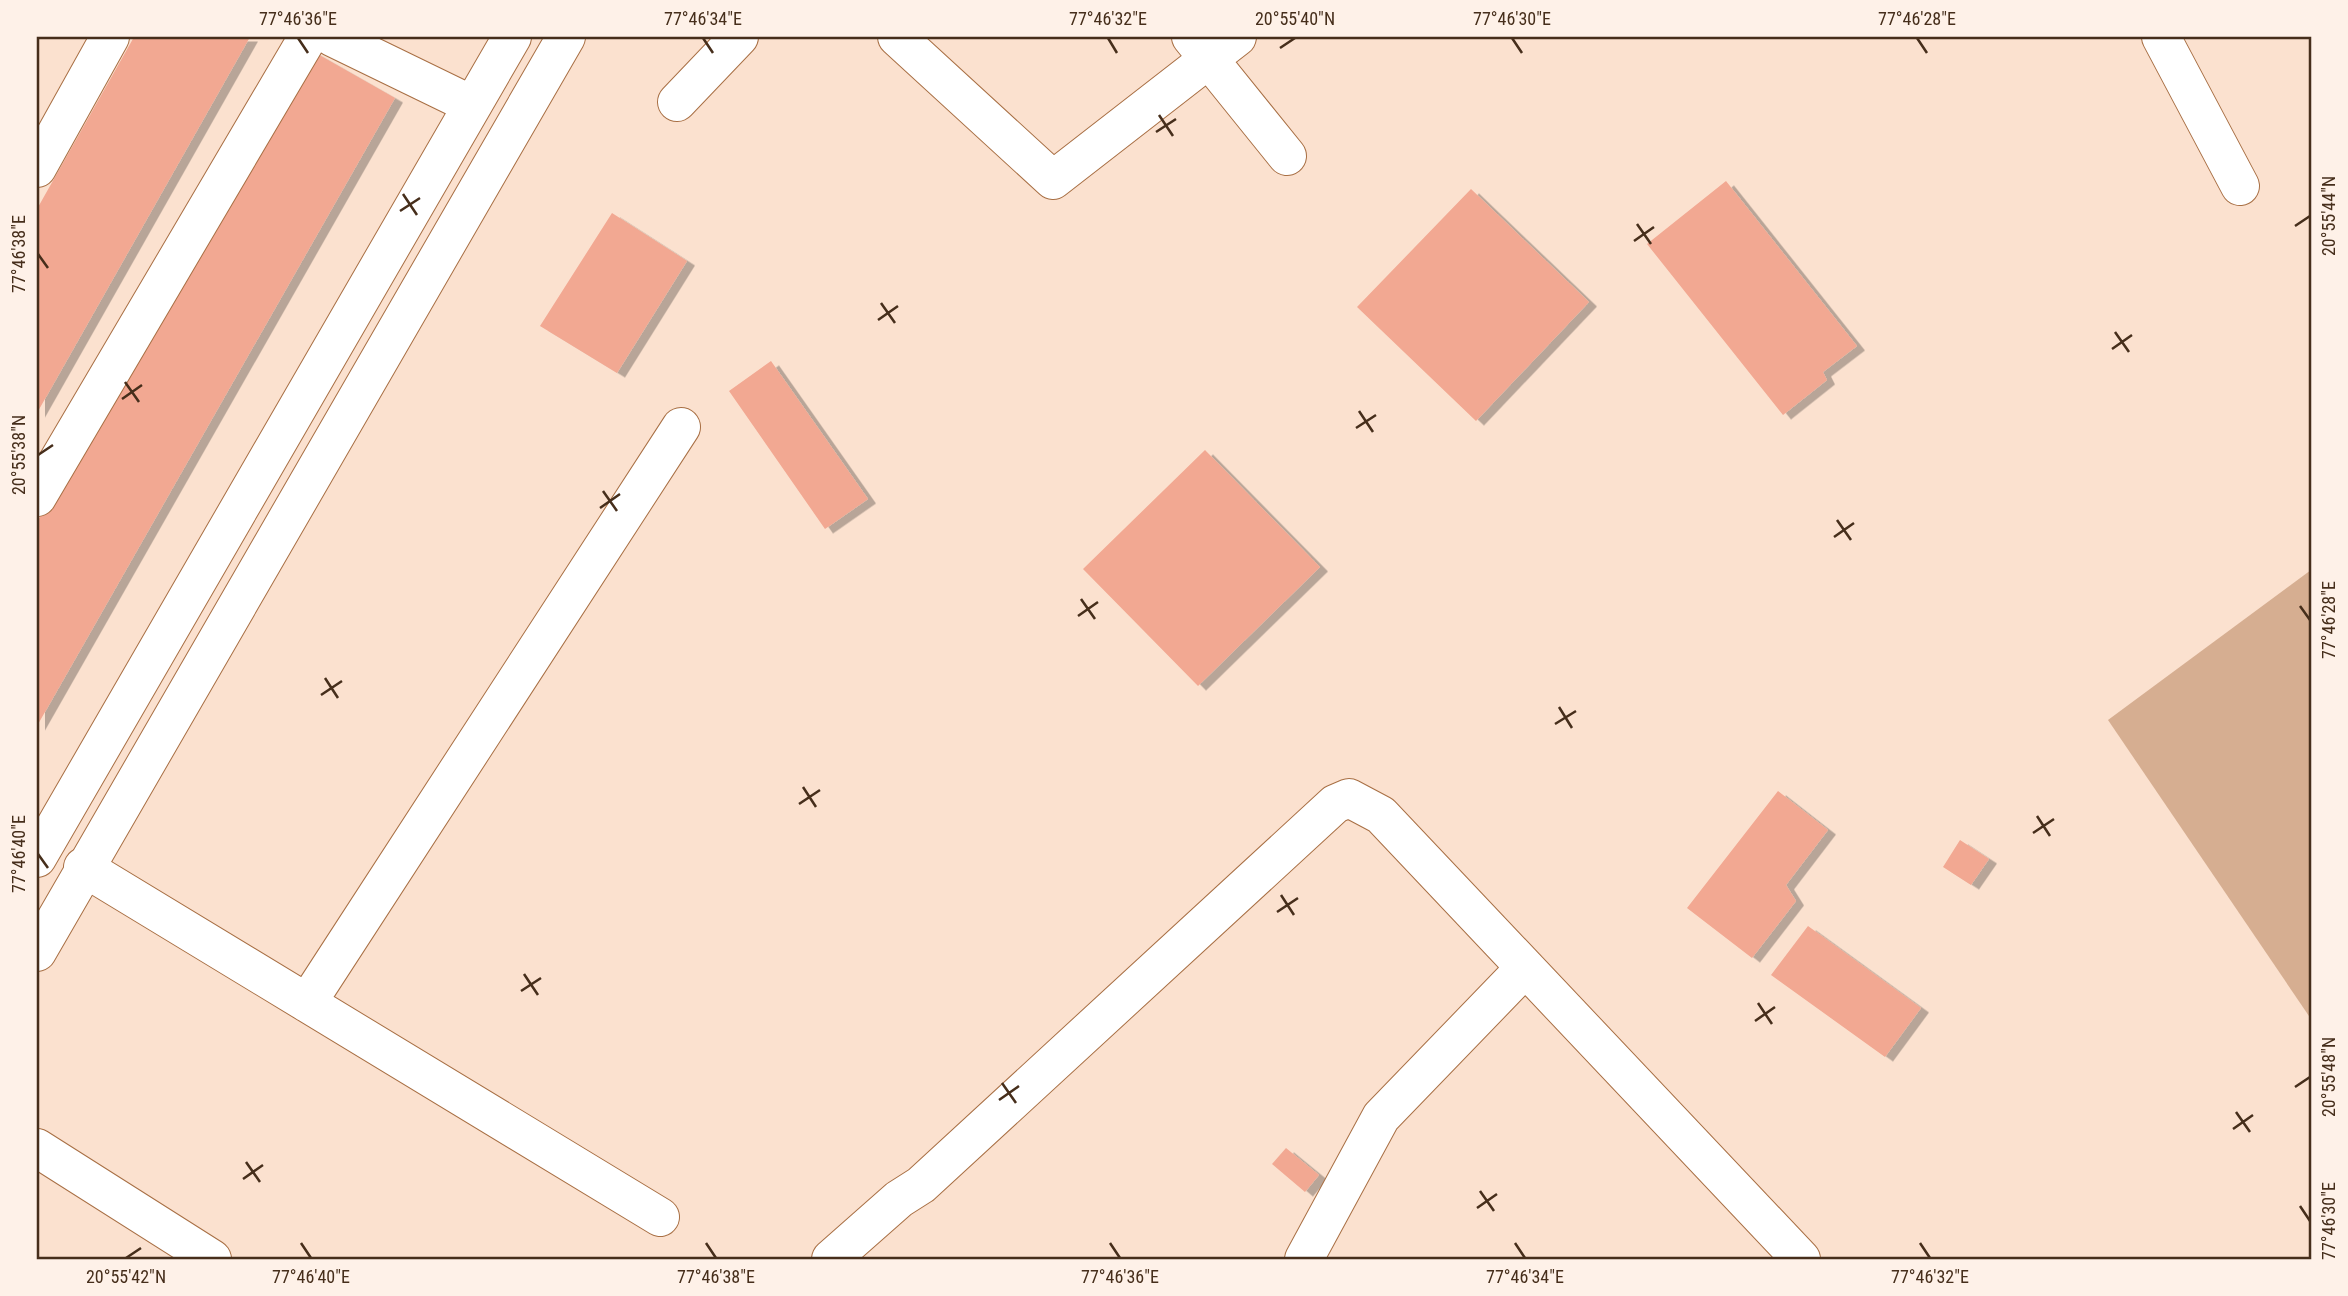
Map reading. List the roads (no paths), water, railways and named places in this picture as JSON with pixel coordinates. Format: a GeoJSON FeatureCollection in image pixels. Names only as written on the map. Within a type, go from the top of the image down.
{"type":"FeatureCollection","features":[{"type":"Feature","properties":{"kind":"street"},"geometry":{"type":"LineString","coordinates":[[37,168],[110,37]]}},
{"type":"Feature","properties":{"kind":"street"},"geometry":{"type":"LineString","coordinates":[[37,497],[308,37]]}},
{"type":"Feature","properties":{"kind":"street"},"geometry":{"type":"LineString","coordinates":[[331,37],[471,105]]}},
{"type":"Feature","properties":{"kind":"street"},"geometry":{"type":"LineString","coordinates":[[37,858],[512,37]]}},
{"type":"Feature","properties":{"kind":"street"},"geometry":{"type":"LineString","coordinates":[[37,952],[83,867],[566,37]]}},
{"type":"Feature","properties":{"kind":"street"},"geometry":{"type":"LineString","coordinates":[[677,102],[740,37]]}},
{"type":"Feature","properties":{"kind":"street"},"geometry":{"type":"LineString","coordinates":[[897,37],[1053,180],[1213,44],[1287,156]]}},
{"type":"Feature","properties":{"kind":"street"},"geometry":{"type":"LineString","coordinates":[[2161,37],[2240,186]]}},
{"type":"Feature","properties":{"kind":"street"},"geometry":{"type":"LineString","coordinates":[[307,1003],[681,427]]}},
{"type":"Feature","properties":{"kind":"street"},"geometry":{"type":"LineString","coordinates":[[831,1259],[920,1185],[1335,804],[1349,798],[1381,815],[1801,1259]]}},
{"type":"Feature","properties":{"kind":"street"},"geometry":{"type":"LineString","coordinates":[[83,867],[660,1217]]}},
{"type":"Feature","properties":{"kind":"street"},"geometry":{"type":"LineString","coordinates":[[1304,1259],[1381,1117],[1525,968]]}},
{"type":"Feature","properties":{"kind":"street"},"geometry":{"type":"LineString","coordinates":[[37,1148],[212,1259]]}}]}
